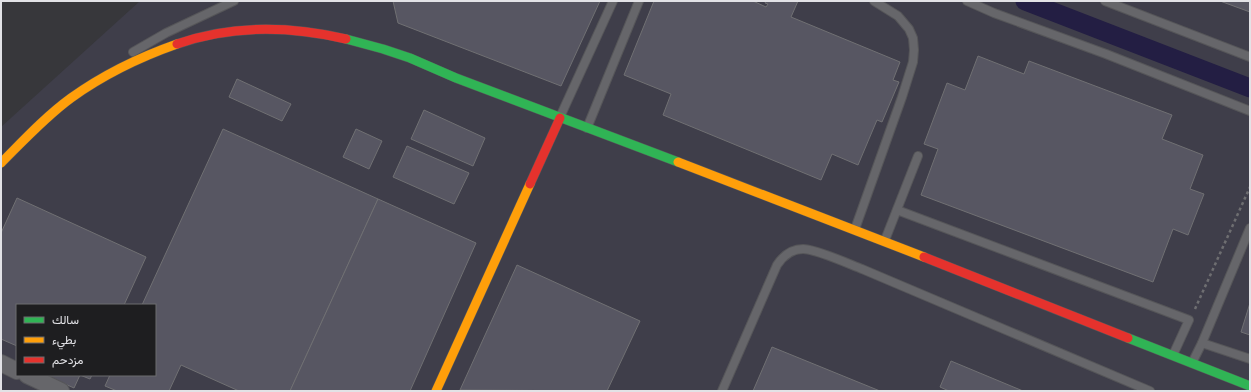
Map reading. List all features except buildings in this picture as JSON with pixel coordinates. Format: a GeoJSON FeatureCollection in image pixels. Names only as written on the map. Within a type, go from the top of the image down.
{"type":"FeatureCollection","features":[{"type":"Feature","properties":{"kind":"street"},"geometry":{"type":"LineString","coordinates":[[1,163],[69,100],[111,73],[157,51],[212,34],[238,30],[270,30],[341,38],[402,56],[560,118],[855,230],[884,243],[1250,386]]}},
{"type":"Feature","properties":{"kind":"street"},"geometry":{"type":"LineString","coordinates":[[436,391],[560,118]]}},
{"type":"Feature","properties":{"kind":"street"},"geometry":{"type":"LineString","coordinates":[[1,363],[16,370]]}},
{"type":"Feature","properties":{"kind":"street"},"geometry":{"type":"LineString","coordinates":[[29,376],[61,391]]}},
{"type":"Feature","properties":{"kind":"lane"},"geometry":{"type":"LineString","coordinates":[[111,73],[128,56],[146,43],[234,1]]}},
{"type":"Feature","properties":{"kind":"lane"},"geometry":{"type":"LineString","coordinates":[[560,118],[613,1]]}},
{"type":"Feature","properties":{"kind":"lane"},"geometry":{"type":"LineString","coordinates":[[587,128],[639,1]]}},
{"type":"Feature","properties":{"kind":"lane"},"geometry":{"type":"LineString","coordinates":[[855,230],[902,96],[913,62],[914,50],[913,38],[909,29],[898,16],[874,1]]}},
{"type":"Feature","properties":{"kind":"lane"},"geometry":{"type":"LineString","coordinates":[[967,1],[994,13],[1106,54],[1250,111]]}},
{"type":"Feature","properties":{"kind":"lane"},"geometry":{"type":"LineString","coordinates":[[1105,1],[1250,57]]}},
{"type":"Feature","properties":{"kind":"lane"},"geometry":{"type":"LineString","coordinates":[[884,243],[918,156]]}},
{"type":"Feature","properties":{"kind":"lane"},"geometry":{"type":"LineString","coordinates":[[897,210],[1190,320],[1173,356]]}},
{"type":"Feature","properties":{"kind":"lane"},"geometry":{"type":"LineString","coordinates":[[1192,364],[1250,228]]}},
{"type":"Feature","properties":{"kind":"lane"},"geometry":{"type":"LineString","coordinates":[[722,391],[778,265],[788,254],[795,250],[804,248],[862,269],[1150,391]]}},
{"type":"Feature","properties":{"kind":"lane"},"geometry":{"type":"LineString","coordinates":[[1202,343],[1250,359]]}},
{"type":"Feature","properties":{"kind":"path"},"geometry":{"type":"LineString","coordinates":[[1190,320],[1250,187]]}},
{"type":"Feature","properties":{"kind":"shaded area"},"geometry":{"type":"Polygon","coordinates":[[[140,1],[1250,1],[1250,391],[1,391],[1,127],[140,1]]]}},
{"type":"Feature","properties":{"kind":"waterway"},"geometry":{"type":"LineString","coordinates":[[1025,1],[1250,88]]}},
{"type":"Feature","properties":{"kind":"traffic: fast"},"geometry":{"type":"LineString","coordinates":[[346,39],[410,58],[456,78],[678,162]]}},
{"type":"Feature","properties":{"kind":"traffic: fast"},"geometry":{"type":"LineString","coordinates":[[1128,338],[1250,386]]}},
{"type":"Feature","properties":{"kind":"traffic: slow"},"geometry":{"type":"LineString","coordinates":[[1,163],[34,129],[71,98],[122,67],[177,44]]}},
{"type":"Feature","properties":{"kind":"traffic: slow"},"geometry":{"type":"LineString","coordinates":[[678,162],[924,257]]}},
{"type":"Feature","properties":{"kind":"traffic: slow"},"geometry":{"type":"LineString","coordinates":[[436,391],[530,184]]}},
{"type":"Feature","properties":{"kind":"traffic: jam"},"geometry":{"type":"LineString","coordinates":[[177,44],[218,33],[261,30],[304,32],[346,39]]}},
{"type":"Feature","properties":{"kind":"traffic: jam"},"geometry":{"type":"LineString","coordinates":[[530,184],[560,118]]}},
{"type":"Feature","properties":{"kind":"traffic: jam"},"geometry":{"type":"LineString","coordinates":[[924,257],[1128,338]]}}]}
